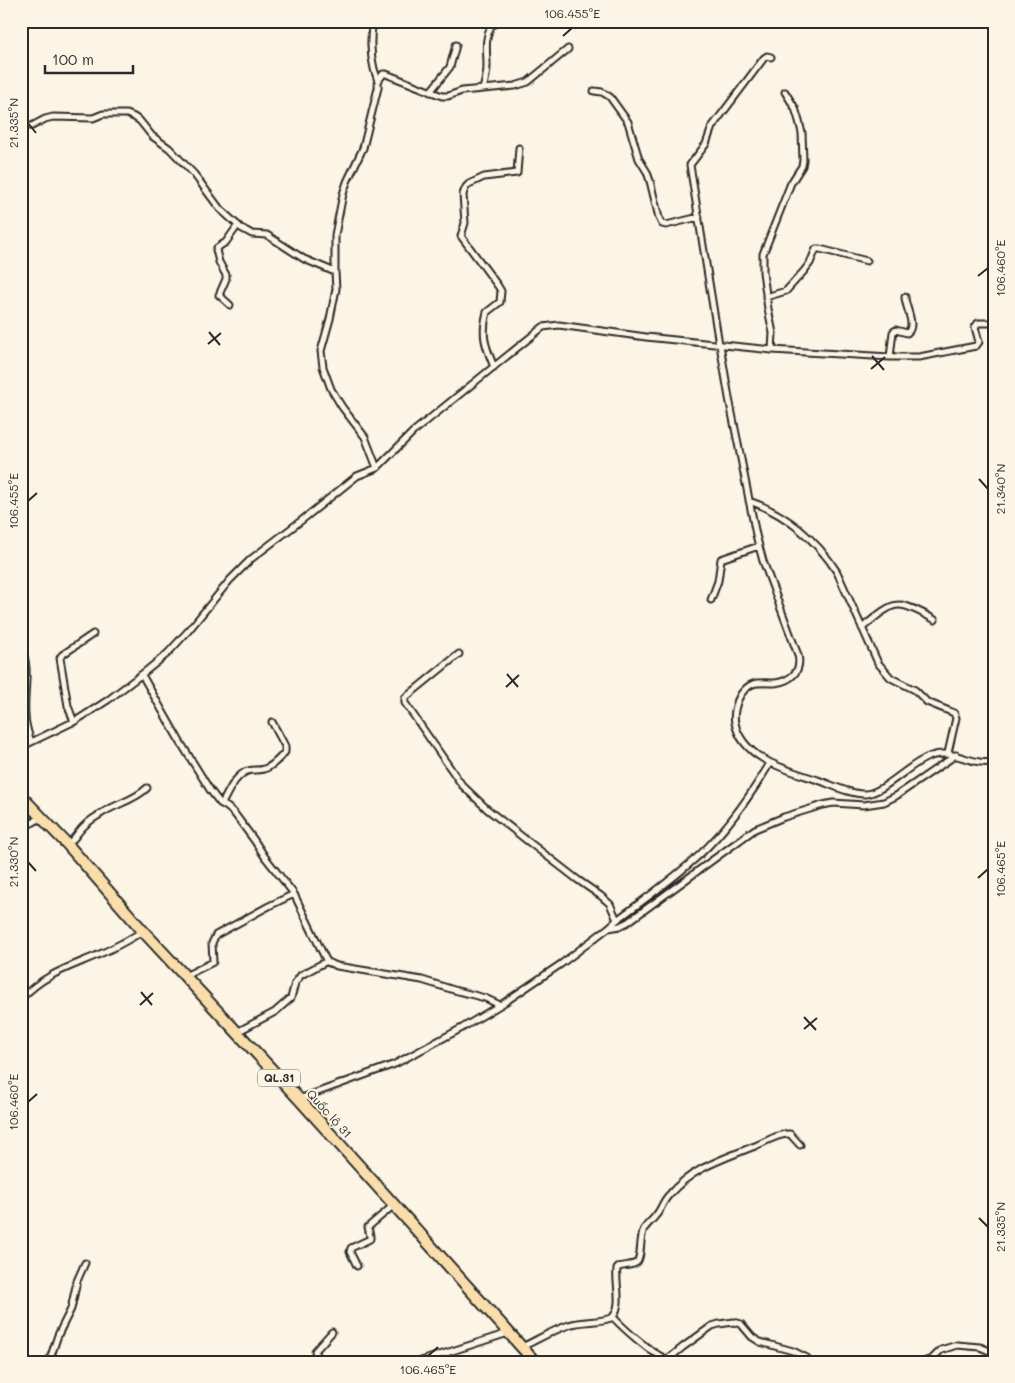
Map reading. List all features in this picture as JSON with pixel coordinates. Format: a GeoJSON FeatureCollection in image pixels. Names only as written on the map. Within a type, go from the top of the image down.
{"type":"FeatureCollection","features":[{"type":"Feature","properties":{"kind":"highway","name":"Quốc lộ 31"},"geometry":{"type":"LineString","coordinates":[[21,796],[68,845],[143,931],[299,1099],[535,1362]]}},
{"type":"Feature","properties":{"kind":"street"},"geometry":{"type":"LineString","coordinates":[[373,21],[370,48],[373,68],[379,80]]}},
{"type":"Feature","properties":{"kind":"street"},"geometry":{"type":"LineString","coordinates":[[483,89],[487,72],[486,42],[492,26],[500,21]]}},
{"type":"Feature","properties":{"kind":"street"},"geometry":{"type":"LineString","coordinates":[[430,92],[450,67],[456,45]]}},
{"type":"Feature","properties":{"kind":"street"},"geometry":{"type":"LineString","coordinates":[[377,468],[365,437],[331,389],[323,367],[321,351],[335,295],[335,235],[343,194],[363,148],[379,80],[383,74],[386,74],[442,96],[458,92],[515,86],[528,82],[568,49]]}},
{"type":"Feature","properties":{"kind":"street"},"geometry":{"type":"LineString","coordinates":[[771,57],[767,56],[764,58],[724,110],[710,130],[706,144],[690,165],[729,398],[749,501],[763,561],[799,662],[797,672],[789,678],[778,682],[752,684],[745,690],[737,701],[734,721],[739,736],[750,748],[770,764],[864,794],[878,789],[929,756],[948,753],[983,763],[994,762]]}},
{"type":"Feature","properties":{"kind":"street"},"geometry":{"type":"LineString","coordinates":[[594,91],[602,92],[610,97],[628,122],[639,159],[650,181],[662,224],[666,225],[699,217]]}},
{"type":"Feature","properties":{"kind":"street"},"geometry":{"type":"LineString","coordinates":[[772,350],[774,336],[766,297],[763,254],[791,183],[803,164],[802,133],[799,121],[795,108],[785,92]]}},
{"type":"Feature","properties":{"kind":"street"},"geometry":{"type":"LineString","coordinates":[[21,126],[32,126],[42,120],[53,117],[93,118],[103,114],[128,114],[140,121],[152,136],[169,148],[194,174],[220,210],[238,226],[250,234],[267,235],[304,259],[335,272]]}},
{"type":"Feature","properties":{"kind":"street"},"geometry":{"type":"LineString","coordinates":[[494,367],[485,343],[484,333],[487,312],[500,302],[501,290],[461,236],[465,223],[463,192],[469,184],[484,177],[517,173],[519,148]]}},
{"type":"Feature","properties":{"kind":"street"},"geometry":{"type":"LineString","coordinates":[[230,306],[219,295],[226,275],[216,256],[216,250],[226,242],[238,226]]}},
{"type":"Feature","properties":{"kind":"street"},"geometry":{"type":"LineString","coordinates":[[766,297],[786,291],[804,271],[816,249],[867,261]]}},
{"type":"Feature","properties":{"kind":"street"},"geometry":{"type":"LineString","coordinates":[[890,357],[892,334],[894,331],[907,333],[911,329],[904,297]]}},
{"type":"Feature","properties":{"kind":"street"},"geometry":{"type":"LineString","coordinates":[[21,747],[74,722],[142,675],[167,654],[230,580],[251,559],[357,476],[377,468],[413,432],[543,327],[554,324],[646,337],[772,350],[919,357],[976,346],[978,342],[975,327],[978,324],[994,323]]}},
{"type":"Feature","properties":{"kind":"street"},"geometry":{"type":"LineString","coordinates":[[749,501],[764,506],[786,518],[820,550],[837,572],[878,663],[889,676],[915,690],[927,702],[955,715],[956,718],[948,753]]}},
{"type":"Feature","properties":{"kind":"street"},"geometry":{"type":"LineString","coordinates":[[711,600],[718,581],[721,559],[759,546]]}},
{"type":"Feature","properties":{"kind":"street"},"geometry":{"type":"LineString","coordinates":[[862,628],[885,610],[897,605],[909,608],[935,620]]}},
{"type":"Feature","properties":{"kind":"street"},"geometry":{"type":"LineString","coordinates":[[74,722],[65,693],[60,658],[93,634]]}},
{"type":"Feature","properties":{"kind":"street"},"geometry":{"type":"LineString","coordinates":[[21,648],[26,667],[24,715],[31,742]]}},
{"type":"Feature","properties":{"kind":"street"},"geometry":{"type":"LineString","coordinates":[[459,654],[405,698],[405,703],[462,785],[487,809],[538,850],[601,896],[610,904],[617,920]]}},
{"type":"Feature","properties":{"kind":"street"},"geometry":{"type":"LineString","coordinates":[[142,675],[210,790],[222,804],[234,813],[294,894],[326,961],[336,966],[422,980],[486,998],[500,1005]]}},
{"type":"Feature","properties":{"kind":"street"},"geometry":{"type":"LineString","coordinates":[[222,804],[242,774],[252,770],[264,770],[285,752],[285,746],[272,722]]}},
{"type":"Feature","properties":{"kind":"street"},"geometry":{"type":"LineString","coordinates":[[608,928],[620,926],[628,922],[755,829],[784,817],[823,805],[833,803],[871,805],[884,802],[896,796],[956,755]]}},
{"type":"Feature","properties":{"kind":"street"},"geometry":{"type":"LineString","coordinates":[[299,1099],[394,1064],[437,1042],[500,1005],[561,964],[699,855],[732,818],[770,764]]}},
{"type":"Feature","properties":{"kind":"street"},"geometry":{"type":"LineString","coordinates":[[68,845],[98,815],[117,804],[132,799],[147,788]]}},
{"type":"Feature","properties":{"kind":"street"},"geometry":{"type":"LineString","coordinates":[[21,828],[34,822],[41,816]]}},
{"type":"Feature","properties":{"kind":"street"},"geometry":{"type":"LineString","coordinates":[[185,976],[213,962],[212,942],[216,936],[294,894]]}},
{"type":"Feature","properties":{"kind":"street"},"geometry":{"type":"LineString","coordinates":[[21,999],[29,990],[56,972],[114,948],[143,931]]}},
{"type":"Feature","properties":{"kind":"street"},"geometry":{"type":"LineString","coordinates":[[237,1032],[275,1012],[291,998],[295,983],[300,975],[326,961]]}},
{"type":"Feature","properties":{"kind":"street"},"geometry":{"type":"LineString","coordinates":[[522,1347],[569,1325],[605,1320],[615,1315],[618,1293],[617,1269],[639,1260],[640,1240],[645,1228],[668,1196],[690,1176],[704,1167],[784,1134],[790,1134],[800,1145]]}},
{"type":"Feature","properties":{"kind":"street"},"geometry":{"type":"LineString","coordinates":[[357,1266],[350,1252],[351,1248],[370,1239],[368,1227],[394,1205]]}},
{"type":"Feature","properties":{"kind":"street"},"geometry":{"type":"LineString","coordinates":[[49,1362],[58,1335],[71,1309],[77,1281],[85,1263]]}},
{"type":"Feature","properties":{"kind":"street"},"geometry":{"type":"LineString","coordinates":[[613,1317],[623,1328],[666,1359],[712,1326],[739,1322],[752,1337],[760,1342],[798,1353],[807,1358],[805,1362]]}},
{"type":"Feature","properties":{"kind":"street"},"geometry":{"type":"LineString","coordinates":[[323,1362],[316,1355],[315,1351],[332,1332]]}},
{"type":"Feature","properties":{"kind":"street"},"geometry":{"type":"LineString","coordinates":[[418,1362],[508,1333]]}},
{"type":"Feature","properties":{"kind":"street"},"geometry":{"type":"LineString","coordinates":[[923,1362],[932,1359],[941,1350],[957,1345],[980,1347],[994,1354]]}}]}
